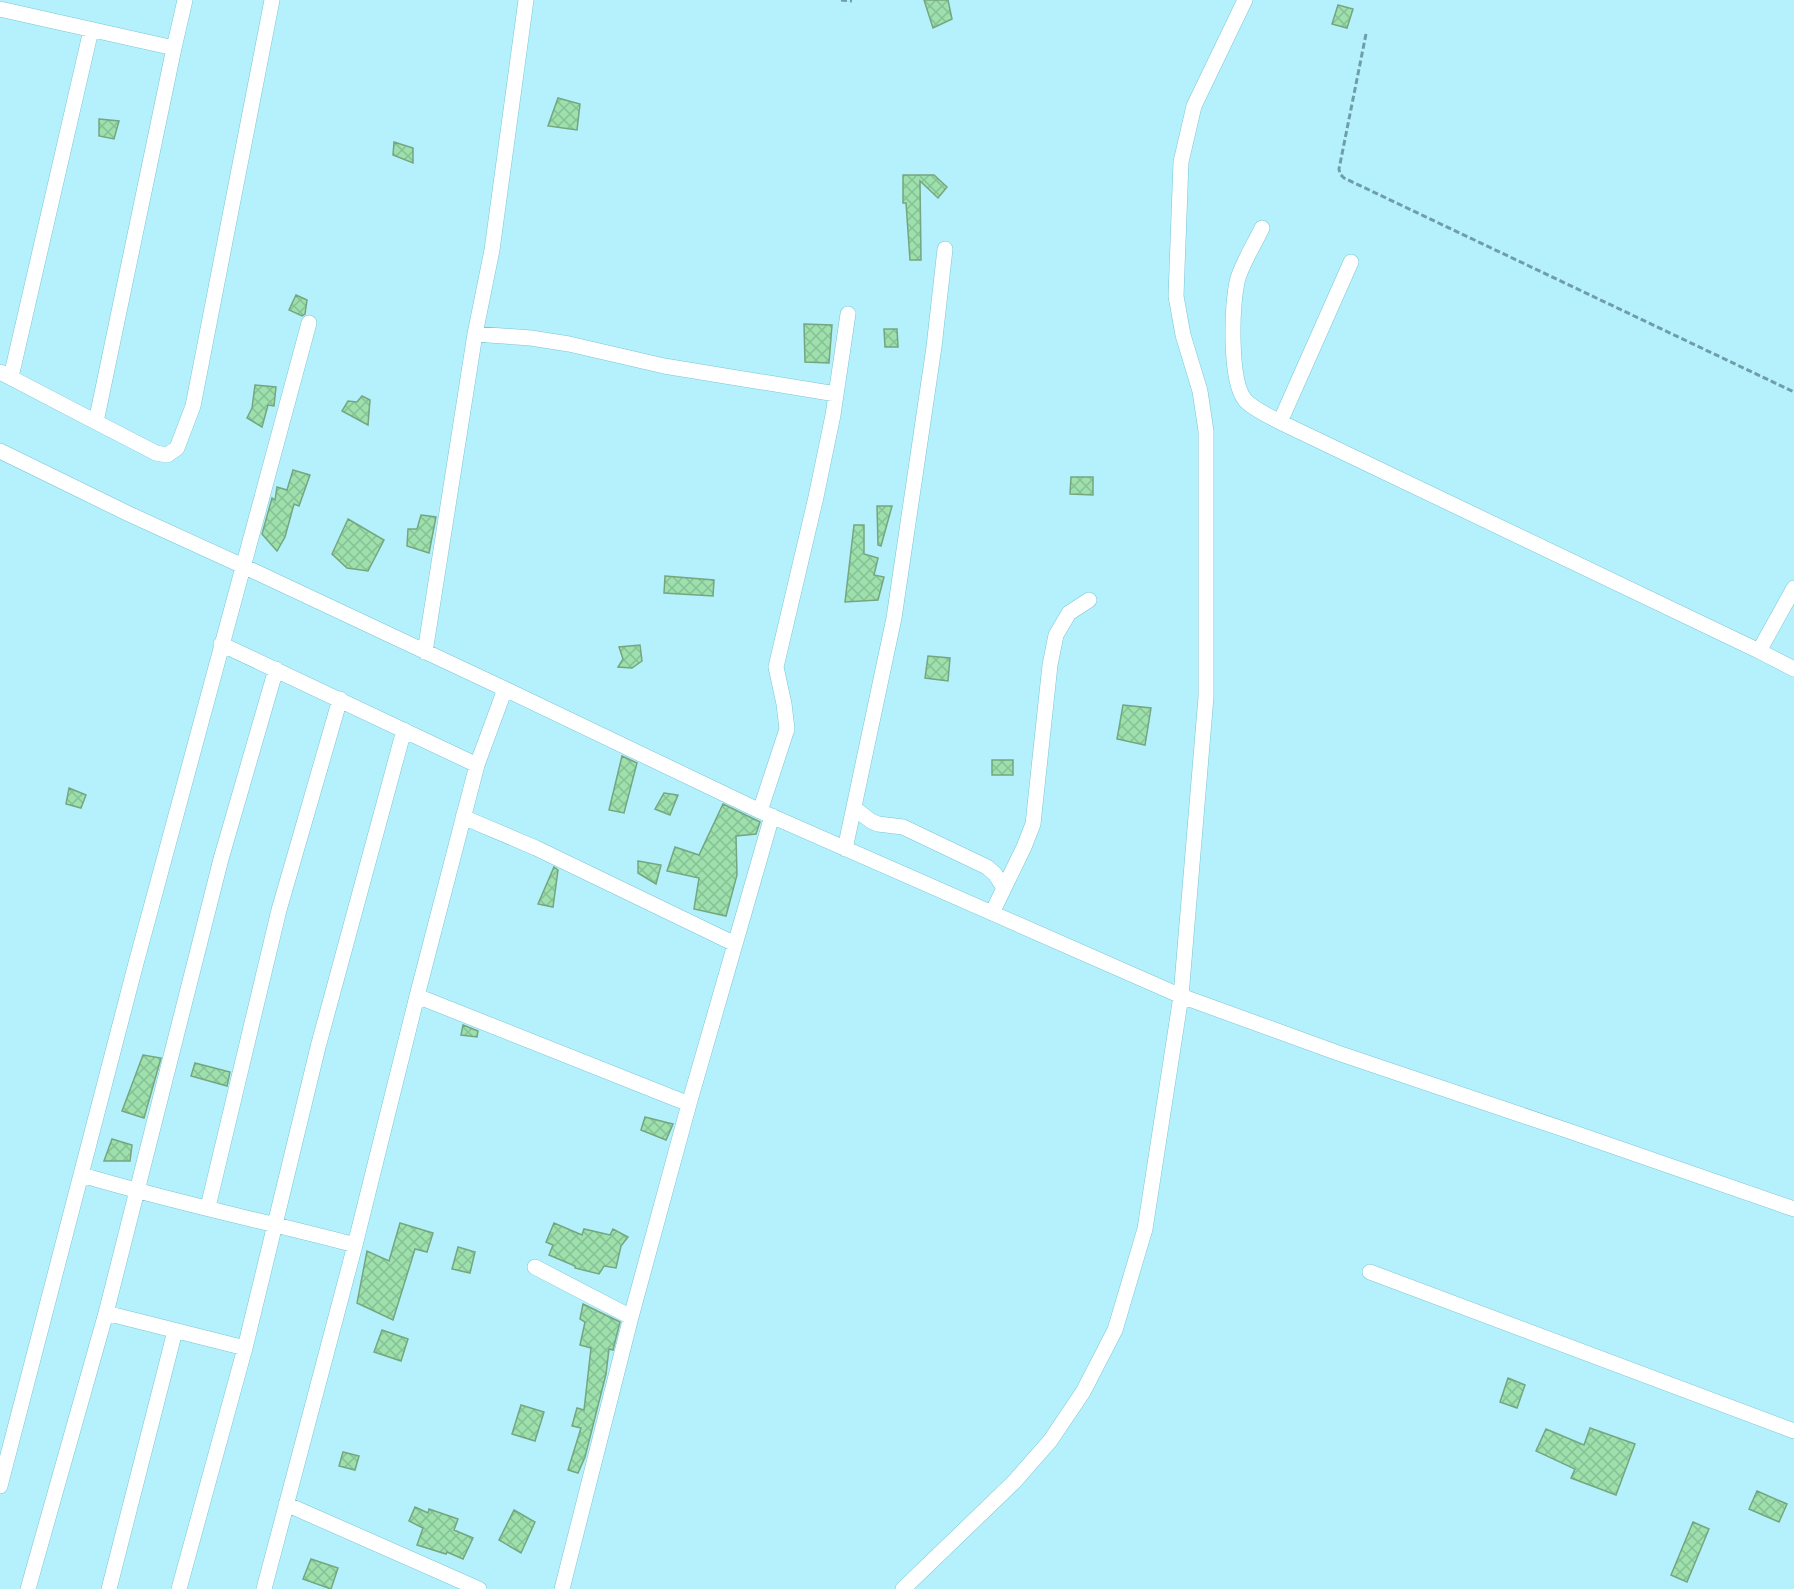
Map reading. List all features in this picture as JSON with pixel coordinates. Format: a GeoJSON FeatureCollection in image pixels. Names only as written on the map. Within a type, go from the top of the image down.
{"type":"FeatureCollection","features":[{"type":"Feature","properties":{"kind":"street"},"geometry":{"type":"LineString","coordinates":[[2,0],[0,9],[174,48]]}},
{"type":"Feature","properties":{"kind":"street"},"geometry":{"type":"LineString","coordinates":[[96,422],[185,0]]}},
{"type":"Feature","properties":{"kind":"street"},"geometry":{"type":"LineString","coordinates":[[92,30],[6,375],[156,453],[167,455],[177,448],[193,406],[272,0]]}},
{"type":"Feature","properties":{"kind":"street"},"geometry":{"type":"LineString","coordinates":[[425,652],[475,334],[492,250],[526,0]]}},
{"type":"Feature","properties":{"kind":"street"},"geometry":{"type":"LineString","coordinates":[[903,1589],[1014,1482],[1050,1441],[1083,1392],[1115,1330],[1145,1229],[1181,996],[1206,697],[1206,431],[1200,391],[1183,335],[1176,296],[1181,162],[1194,106],[1245,0]]}},
{"type":"Feature","properties":{"kind":"street"},"geometry":{"type":"LineString","coordinates":[[1262,228],[1237,280],[1234,307],[1234,371],[1238,390],[1246,402],[1280,422],[1794,669]]}},
{"type":"Feature","properties":{"kind":"street"},"geometry":{"type":"LineString","coordinates":[[845,849],[894,618],[934,347],[945,249]]}},
{"type":"Feature","properties":{"kind":"street"},"geometry":{"type":"LineString","coordinates":[[1280,422],[1351,262]]}},
{"type":"Feature","properties":{"kind":"street"},"geometry":{"type":"LineString","coordinates":[[562,1589],[631,1317],[735,944],[787,729],[776,667],[816,497],[836,394],[848,314]]}},
{"type":"Feature","properties":{"kind":"street"},"geometry":{"type":"LineString","coordinates":[[0,1486],[135,967],[309,323]]}},
{"type":"Feature","properties":{"kind":"street"},"geometry":{"type":"LineString","coordinates":[[475,334],[550,341],[664,366],[836,394]]}},
{"type":"Feature","properties":{"kind":"street"},"geometry":{"type":"LineString","coordinates":[[0,451],[129,514],[505,688],[766,814],[1181,996],[1338,1053],[1794,1209]]}},
{"type":"Feature","properties":{"kind":"street"},"geometry":{"type":"LineString","coordinates":[[1759,651],[1794,588]]}},
{"type":"Feature","properties":{"kind":"street"},"geometry":{"type":"LineString","coordinates":[[993,913],[1033,824],[1050,665],[1056,635],[1069,613],[1089,600]]}},
{"type":"Feature","properties":{"kind":"street"},"geometry":{"type":"LineString","coordinates":[[221,644],[477,765]]}},
{"type":"Feature","properties":{"kind":"street"},"geometry":{"type":"LineString","coordinates":[[28,1589],[106,1312],[221,859],[276,669]]}},
{"type":"Feature","properties":{"kind":"street"},"geometry":{"type":"LineString","coordinates":[[264,1589],[356,1245],[463,817],[477,765],[505,688]]}},
{"type":"Feature","properties":{"kind":"street"},"geometry":{"type":"LineString","coordinates":[[208,1207],[279,910],[340,699]]}},
{"type":"Feature","properties":{"kind":"street"},"geometry":{"type":"LineString","coordinates":[[179,1589],[276,1224],[318,1047],[404,730]]}},
{"type":"Feature","properties":{"kind":"street"},"geometry":{"type":"LineString","coordinates":[[854,808],[871,821],[903,827],[987,867],[995,874],[1004,888]]}},
{"type":"Feature","properties":{"kind":"street"},"geometry":{"type":"LineString","coordinates":[[463,817],[536,848],[735,944]]}},
{"type":"Feature","properties":{"kind":"street"},"geometry":{"type":"LineString","coordinates":[[417,996],[689,1104]]}},
{"type":"Feature","properties":{"kind":"street"},"geometry":{"type":"LineString","coordinates":[[82,1175],[136,1191],[356,1245]]}},
{"type":"Feature","properties":{"kind":"street"},"geometry":{"type":"LineString","coordinates":[[535,1267],[631,1317]]}},
{"type":"Feature","properties":{"kind":"street"},"geometry":{"type":"LineString","coordinates":[[1370,1272],[1794,1431]]}},
{"type":"Feature","properties":{"kind":"street"},"geometry":{"type":"LineString","coordinates":[[106,1312],[244,1348]]}},
{"type":"Feature","properties":{"kind":"street"},"geometry":{"type":"LineString","coordinates":[[109,1589],[175,1331]]}},
{"type":"Feature","properties":{"kind":"street"},"geometry":{"type":"LineString","coordinates":[[286,1504],[479,1589]]}},
{"type":"Feature","properties":{"kind":"path"},"geometry":{"type":"LineString","coordinates":[[841,0],[852,2]]}},
{"type":"Feature","properties":{"kind":"path"},"geometry":{"type":"LineString","coordinates":[[1366,34],[1339,169],[1340,174],[1794,392]]}},
{"type":"Feature","properties":{"kind":"building"},"geometry":{"type":"Polygon","coordinates":[[[924,0],[948,0],[952,19],[933,28],[924,0]]]}},
{"type":"Feature","properties":{"kind":"building"},"geometry":{"type":"Polygon","coordinates":[[[1338,5],[1353,9],[1347,28],[1332,24],[1338,5]]]}},
{"type":"Feature","properties":{"kind":"building"},"geometry":{"type":"Polygon","coordinates":[[[558,98],[580,104],[577,130],[548,126],[558,98]]]}},
{"type":"Feature","properties":{"kind":"building"},"geometry":{"type":"Polygon","coordinates":[[[99,119],[119,121],[114,139],[99,136],[99,119]]]}},
{"type":"Feature","properties":{"kind":"building"},"geometry":{"type":"Polygon","coordinates":[[[394,142],[413,148],[413,163],[393,155],[394,142]]]}},
{"type":"Feature","properties":{"kind":"building"},"geometry":{"type":"Polygon","coordinates":[[[903,175],[934,175],[947,187],[938,198],[920,181],[921,260],[910,260],[906,203],[903,203],[903,175]]]}},
{"type":"Feature","properties":{"kind":"building"},"geometry":{"type":"Polygon","coordinates":[[[296,295],[307,300],[305,314],[302,316],[289,310],[296,295]]]}},
{"type":"Feature","properties":{"kind":"building"},"geometry":{"type":"Polygon","coordinates":[[[804,324],[832,325],[829,363],[805,362],[804,324]]]}},
{"type":"Feature","properties":{"kind":"building"},"geometry":{"type":"Polygon","coordinates":[[[884,329],[897,329],[898,347],[885,347],[884,329]]]}},
{"type":"Feature","properties":{"kind":"building"},"geometry":{"type":"Polygon","coordinates":[[[255,385],[276,387],[274,406],[268,405],[262,427],[247,418],[252,408],[255,385]]]}},
{"type":"Feature","properties":{"kind":"building"},"geometry":{"type":"Polygon","coordinates":[[[362,396],[370,400],[368,425],[342,411],[348,401],[357,402],[362,396]]]}},
{"type":"Feature","properties":{"kind":"building"},"geometry":{"type":"Polygon","coordinates":[[[293,470],[310,475],[299,506],[294,504],[285,537],[277,551],[262,534],[272,498],[275,500],[277,487],[287,490],[293,470]]]}},
{"type":"Feature","properties":{"kind":"building"},"geometry":{"type":"Polygon","coordinates":[[[1071,477],[1093,477],[1093,495],[1070,494],[1071,477]]]}},
{"type":"Feature","properties":{"kind":"building"},"geometry":{"type":"Polygon","coordinates":[[[877,506],[892,506],[881,546],[878,545],[877,506]]]}},
{"type":"Feature","properties":{"kind":"building"},"geometry":{"type":"Polygon","coordinates":[[[421,515],[436,517],[429,553],[407,546],[408,529],[417,529],[421,515]]]}},
{"type":"Feature","properties":{"kind":"building"},"geometry":{"type":"Polygon","coordinates":[[[348,519],[384,540],[368,571],[347,568],[332,554],[348,519]]]}},
{"type":"Feature","properties":{"kind":"building"},"geometry":{"type":"Polygon","coordinates":[[[854,525],[864,525],[864,554],[878,558],[874,575],[884,577],[878,600],[845,602],[854,525]]]}},
{"type":"Feature","properties":{"kind":"building"},"geometry":{"type":"Polygon","coordinates":[[[665,576],[714,580],[713,596],[664,593],[665,576]]]}},
{"type":"Feature","properties":{"kind":"building"},"geometry":{"type":"Polygon","coordinates":[[[640,645],[642,661],[632,668],[618,667],[623,659],[619,647],[640,645]]]}},
{"type":"Feature","properties":{"kind":"building"},"geometry":{"type":"Polygon","coordinates":[[[928,656],[950,658],[948,681],[925,678],[928,656]]]}},
{"type":"Feature","properties":{"kind":"building"},"geometry":{"type":"Polygon","coordinates":[[[1123,705],[1151,708],[1145,745],[1117,739],[1123,705]]]}},
{"type":"Feature","properties":{"kind":"building"},"geometry":{"type":"Polygon","coordinates":[[[622,756],[637,763],[624,813],[609,810],[622,756]]]}},
{"type":"Feature","properties":{"kind":"building"},"geometry":{"type":"Polygon","coordinates":[[[992,760],[1013,760],[1013,775],[992,775],[992,760]]]}},
{"type":"Feature","properties":{"kind":"building"},"geometry":{"type":"Polygon","coordinates":[[[69,788],[86,795],[81,808],[66,804],[69,788]]]}},
{"type":"Feature","properties":{"kind":"building"},"geometry":{"type":"Polygon","coordinates":[[[664,793],[678,795],[670,815],[655,809],[664,793]]]}},
{"type":"Feature","properties":{"kind":"building"},"geometry":{"type":"Polygon","coordinates":[[[723,804],[760,822],[756,834],[736,836],[737,875],[726,916],[694,909],[699,878],[667,871],[675,847],[699,855],[723,804]]]}},
{"type":"Feature","properties":{"kind":"building"},"geometry":{"type":"Polygon","coordinates":[[[638,861],[661,865],[656,884],[638,873],[638,861]]]}},
{"type":"Feature","properties":{"kind":"building"},"geometry":{"type":"Polygon","coordinates":[[[554,867],[558,870],[553,907],[538,904],[554,867]]]}},
{"type":"Feature","properties":{"kind":"building"},"geometry":{"type":"Polygon","coordinates":[[[463,1025],[478,1031],[477,1037],[461,1035],[463,1025]]]}},
{"type":"Feature","properties":{"kind":"building"},"geometry":{"type":"Polygon","coordinates":[[[143,1055],[161,1058],[144,1118],[122,1111],[143,1055]]]}},
{"type":"Feature","properties":{"kind":"building"},"geometry":{"type":"Polygon","coordinates":[[[195,1063],[230,1072],[227,1086],[191,1076],[195,1063]]]}},
{"type":"Feature","properties":{"kind":"building"},"geometry":{"type":"Polygon","coordinates":[[[645,1117],[673,1124],[666,1140],[641,1130],[645,1117]]]}},
{"type":"Feature","properties":{"kind":"building"},"geometry":{"type":"Polygon","coordinates":[[[112,1139],[132,1145],[130,1161],[104,1161],[112,1139]]]}},
{"type":"Feature","properties":{"kind":"building"},"geometry":{"type":"Polygon","coordinates":[[[400,1223],[433,1233],[427,1252],[415,1249],[393,1320],[357,1303],[367,1251],[389,1261],[400,1223]]]}},
{"type":"Feature","properties":{"kind":"building"},"geometry":{"type":"Polygon","coordinates":[[[554,1223],[582,1235],[584,1229],[610,1235],[613,1229],[628,1237],[621,1246],[616,1268],[604,1266],[599,1274],[575,1268],[549,1255],[553,1245],[546,1242],[554,1223]]]}},
{"type":"Feature","properties":{"kind":"building"},"geometry":{"type":"Polygon","coordinates":[[[458,1247],[475,1252],[470,1273],[452,1269],[458,1247]]]}},
{"type":"Feature","properties":{"kind":"building"},"geometry":{"type":"Polygon","coordinates":[[[583,1304],[620,1322],[613,1350],[609,1349],[606,1374],[585,1457],[578,1473],[568,1470],[581,1428],[572,1426],[577,1408],[584,1410],[591,1348],[580,1345],[585,1322],[580,1319],[583,1304]]]}},
{"type":"Feature","properties":{"kind":"building"},"geometry":{"type":"Polygon","coordinates":[[[382,1330],[408,1339],[401,1361],[374,1352],[382,1330]]]}},
{"type":"Feature","properties":{"kind":"building"},"geometry":{"type":"Polygon","coordinates":[[[1508,1378],[1525,1385],[1517,1408],[1500,1402],[1508,1378]]]}},
{"type":"Feature","properties":{"kind":"building"},"geometry":{"type":"Polygon","coordinates":[[[521,1405],[544,1412],[535,1441],[512,1434],[521,1405]]]}},
{"type":"Feature","properties":{"kind":"building"},"geometry":{"type":"Polygon","coordinates":[[[1590,1428],[1635,1444],[1616,1495],[1571,1478],[1575,1469],[1536,1451],[1546,1429],[1584,1445],[1590,1428]]]}},
{"type":"Feature","properties":{"kind":"building"},"geometry":{"type":"Polygon","coordinates":[[[343,1452],[359,1456],[355,1470],[339,1466],[343,1452]]]}},
{"type":"Feature","properties":{"kind":"building"},"geometry":{"type":"Polygon","coordinates":[[[1757,1491],[1787,1504],[1779,1522],[1749,1509],[1757,1491]]]}},
{"type":"Feature","properties":{"kind":"building"},"geometry":{"type":"Polygon","coordinates":[[[415,1507],[428,1513],[429,1509],[458,1519],[454,1530],[473,1538],[463,1559],[447,1552],[446,1554],[417,1545],[423,1528],[409,1521],[415,1507]]]}},
{"type":"Feature","properties":{"kind":"building"},"geometry":{"type":"Polygon","coordinates":[[[514,1510],[535,1522],[521,1553],[499,1540],[514,1510]]]}},
{"type":"Feature","properties":{"kind":"building"},"geometry":{"type":"Polygon","coordinates":[[[1693,1522],[1709,1529],[1687,1582],[1671,1575],[1693,1522]]]}},
{"type":"Feature","properties":{"kind":"building"},"geometry":{"type":"Polygon","coordinates":[[[311,1559],[338,1568],[331,1589],[303,1579],[311,1559]]]}}]}
